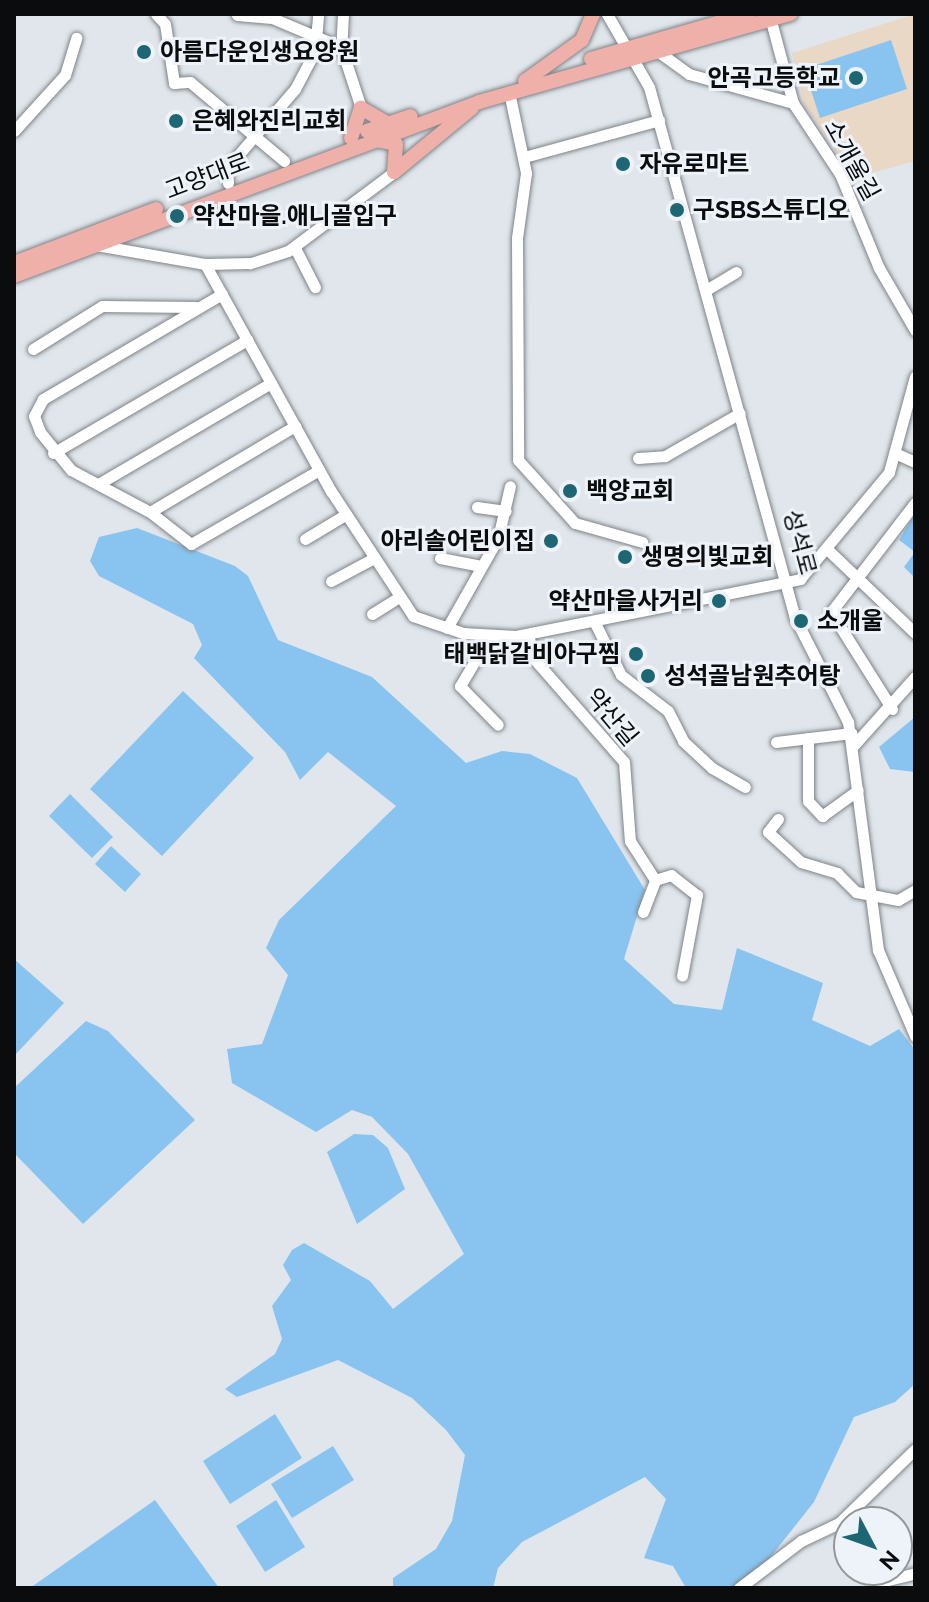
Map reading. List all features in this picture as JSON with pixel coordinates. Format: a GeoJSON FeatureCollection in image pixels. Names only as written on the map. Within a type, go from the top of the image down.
{"type":"FeatureCollection","features":[{"type":"Feature","properties":{"kind":"main road"},"geometry":{"type":"LineString","coordinates":[[525,81],[582,40],[593,14]]}},
{"type":"Feature","properties":{"kind":"main road","name":"고양대로"},"geometry":{"type":"LineString","coordinates":[[14,263],[86,241],[479,102],[749,14]]}},
{"type":"Feature","properties":{"kind":"main road","name":"고양대로"},"geometry":{"type":"LineString","coordinates":[[14,276],[86,241],[387,123],[628,52],[656,50],[791,14]]}},
{"type":"Feature","properties":{"kind":"main road"},"geometry":{"type":"LineString","coordinates":[[394,172],[479,102]]}},
{"type":"Feature","properties":{"kind":"main road"},"geometry":{"type":"LineString","coordinates":[[351,138],[361,108],[387,123]]}},
{"type":"Feature","properties":{"kind":"main road"},"geometry":{"type":"LineString","coordinates":[[371,139],[396,144],[394,172]]}},
{"type":"Feature","properties":{"kind":"street","name":"고양대로"},"geometry":{"type":"LineString","coordinates":[[156,14],[165,24],[174,83],[190,82],[255,140],[284,161]]}},
{"type":"Feature","properties":{"kind":"street"},"geometry":{"type":"LineString","coordinates":[[228,183],[227,168],[255,140],[295,89],[316,38],[318,14]]}},
{"type":"Feature","properties":{"kind":"street"},"geometry":{"type":"LineString","coordinates":[[343,14],[341,47],[361,108]]}},
{"type":"Feature","properties":{"kind":"street","name":"성석로"},"geometry":{"type":"LineString","coordinates":[[607,14],[647,79],[800,630],[852,740],[869,897],[893,999],[915,1036]]}},
{"type":"Feature","properties":{"kind":"street"},"geometry":{"type":"LineString","coordinates":[[237,15],[272,18],[341,47]]}},
{"type":"Feature","properties":{"kind":"street"},"geometry":{"type":"LineString","coordinates":[[771,21],[793,103]]}},
{"type":"Feature","properties":{"kind":"street"},"geometry":{"type":"LineString","coordinates":[[14,131],[65,75],[76,38]]}},
{"type":"Feature","properties":{"kind":"street","name":"소개울길"},"geometry":{"type":"LineString","coordinates":[[656,50],[689,74],[793,103],[840,174],[879,268],[915,330]]}},
{"type":"Feature","properties":{"kind":"street"},"geometry":{"type":"LineString","coordinates":[[509,92],[524,157],[517,238],[518,460],[575,523],[642,542]]}},
{"type":"Feature","properties":{"kind":"street"},"geometry":{"type":"LineString","coordinates":[[524,157],[659,120]]}},
{"type":"Feature","properties":{"kind":"street"},"geometry":{"type":"LineString","coordinates":[[86,241],[205,264],[250,263],[295,248],[394,172]]}},
{"type":"Feature","properties":{"kind":"street"},"geometry":{"type":"LineString","coordinates":[[295,248],[315,287]]}},
{"type":"Feature","properties":{"kind":"street"},"geometry":{"type":"LineString","coordinates":[[205,264],[319,470],[396,599],[413,616],[447,628],[489,637],[528,635],[595,623],[789,582],[827,549],[897,454],[915,376]]}},
{"type":"Feature","properties":{"kind":"street"},"geometry":{"type":"LineString","coordinates":[[706,290],[736,272]]}},
{"type":"Feature","properties":{"kind":"street"},"geometry":{"type":"LineString","coordinates":[[222,294],[43,399],[34,416],[53,453],[150,512],[191,544],[319,470]]}},
{"type":"Feature","properties":{"kind":"street"},"geometry":{"type":"LineString","coordinates":[[33,349],[102,306],[196,307]]}},
{"type":"Feature","properties":{"kind":"street"},"geometry":{"type":"LineString","coordinates":[[53,453],[247,340]]}},
{"type":"Feature","properties":{"kind":"street"},"geometry":{"type":"LineString","coordinates":[[100,483],[271,383]]}},
{"type":"Feature","properties":{"kind":"street"},"geometry":{"type":"LineString","coordinates":[[638,458],[665,456],[740,413]]}},
{"type":"Feature","properties":{"kind":"street"},"geometry":{"type":"LineString","coordinates":[[150,512],[295,426]]}},
{"type":"Feature","properties":{"kind":"street"},"geometry":{"type":"LineString","coordinates":[[897,454],[915,462]]}},
{"type":"Feature","properties":{"kind":"street"},"geometry":{"type":"LineString","coordinates":[[447,628],[477,565],[498,538],[510,486]]}},
{"type":"Feature","properties":{"kind":"street"},"geometry":{"type":"LineString","coordinates":[[892,709],[831,612],[915,503]]}},
{"type":"Feature","properties":{"kind":"street"},"geometry":{"type":"LineString","coordinates":[[477,507],[506,511]]}},
{"type":"Feature","properties":{"kind":"street"},"geometry":{"type":"LineString","coordinates":[[305,539],[345,515]]}},
{"type":"Feature","properties":{"kind":"street"},"geometry":{"type":"LineString","coordinates":[[827,549],[861,577],[915,633]]}},
{"type":"Feature","properties":{"kind":"street"},"geometry":{"type":"LineString","coordinates":[[440,558],[477,565]]}},
{"type":"Feature","properties":{"kind":"street"},"geometry":{"type":"LineString","coordinates":[[331,581],[372,559]]}},
{"type":"Feature","properties":{"kind":"street"},"geometry":{"type":"LineString","coordinates":[[372,614],[396,599]]}},
{"type":"Feature","properties":{"kind":"street"},"geometry":{"type":"LineString","coordinates":[[595,623],[621,675],[668,711],[702,759],[745,787]]}},
{"type":"Feature","properties":{"kind":"street","name":"약산길"},"geometry":{"type":"LineString","coordinates":[[528,635],[535,660],[624,762],[630,841],[655,880]]}},
{"type":"Feature","properties":{"kind":"street"},"geometry":{"type":"LineString","coordinates":[[489,637],[460,686],[498,725]]}},
{"type":"Feature","properties":{"kind":"street"},"geometry":{"type":"LineString","coordinates":[[776,742],[808,738],[852,740],[892,709],[915,677]]}},
{"type":"Feature","properties":{"kind":"street"},"geometry":{"type":"LineString","coordinates":[[808,738],[808,801],[822,816],[858,790]]}},
{"type":"Feature","properties":{"kind":"street"},"geometry":{"type":"LineString","coordinates":[[778,819],[768,832],[801,862],[837,873],[869,897],[898,900],[915,890]]}},
{"type":"Feature","properties":{"kind":"street"},"geometry":{"type":"LineString","coordinates":[[643,912],[655,880],[671,875],[697,895],[682,976]]}},
{"type":"Feature","properties":{"kind":"street"},"geometry":{"type":"LineString","coordinates":[[739,1588],[801,1541],[839,1523],[915,1449]]}},
{"type":"Feature","properties":{"kind":"shaded area","name":"안곡고등학교"},"geometry":{"type":"Polygon","coordinates":[[[915,14],[915,161],[854,178],[804,104],[792,53],[915,14]]]}},
{"type":"Feature","properties":{"kind":"shaded area"},"geometry":{"type":"Polygon","coordinates":[[[891,40],[907,89],[820,118],[804,69],[891,40]]]}},
{"type":"Feature","properties":{"kind":"shaded area"},"geometry":{"type":"Polygon","coordinates":[[[915,514],[915,552],[899,540],[915,514]]]}},
{"type":"Feature","properties":{"kind":"shaded area"},"geometry":{"type":"Polygon","coordinates":[[[137,528],[235,566],[248,576],[278,640],[372,677],[466,763],[502,751],[530,754],[577,778],[645,890],[624,959],[674,1004],[722,1010],[737,948],[823,983],[812,1020],[870,1046],[899,1029],[915,1050],[915,1384],[895,1402],[854,1417],[814,1502],[746,1588],[686,1588],[673,1566],[644,1558],[666,1499],[645,1477],[522,1542],[498,1568],[493,1588],[393,1588],[393,1578],[436,1549],[452,1521],[465,1455],[446,1430],[412,1398],[338,1360],[237,1397],[225,1389],[275,1354],[282,1339],[272,1306],[291,1280],[283,1265],[292,1250],[304,1243],[370,1281],[393,1309],[464,1254],[408,1154],[372,1117],[352,1110],[316,1132],[232,1083],[227,1049],[262,1044],[288,975],[266,948],[279,920],[396,806],[328,752],[300,780],[285,752],[194,658],[202,645],[193,624],[99,576],[90,561],[99,537],[137,528]]]}},
{"type":"Feature","properties":{"kind":"shaded area"},"geometry":{"type":"Polygon","coordinates":[[[915,552],[915,578],[904,567],[915,552]]]}},
{"type":"Feature","properties":{"kind":"shaded area"},"geometry":{"type":"Polygon","coordinates":[[[183,691],[254,758],[162,856],[90,789],[183,691]]]}},
{"type":"Feature","properties":{"kind":"shaded area"},"geometry":{"type":"Polygon","coordinates":[[[915,717],[915,772],[890,769],[879,747],[915,717]]]}},
{"type":"Feature","properties":{"kind":"shaded area"},"geometry":{"type":"Polygon","coordinates":[[[70,794],[113,837],[92,858],[49,816],[70,794]]]}},
{"type":"Feature","properties":{"kind":"shaded area"},"geometry":{"type":"Polygon","coordinates":[[[111,846],[141,874],[125,892],[95,864],[111,846]]]}},
{"type":"Feature","properties":{"kind":"shaded area"},"geometry":{"type":"Polygon","coordinates":[[[14,959],[64,1003],[14,1056],[14,959]]]}},
{"type":"Feature","properties":{"kind":"shaded area"},"geometry":{"type":"Polygon","coordinates":[[[86,1021],[108,1031],[195,1120],[83,1224],[14,1153],[14,1088],[86,1021]]]}},
{"type":"Feature","properties":{"kind":"shaded area"},"geometry":{"type":"Polygon","coordinates":[[[354,1134],[373,1135],[388,1148],[405,1189],[357,1224],[327,1152],[354,1134]]]}},
{"type":"Feature","properties":{"kind":"shaded area"},"geometry":{"type":"Polygon","coordinates":[[[275,1414],[302,1458],[230,1504],[203,1461],[275,1414]]]}},
{"type":"Feature","properties":{"kind":"shaded area"},"geometry":{"type":"Polygon","coordinates":[[[333,1446],[354,1480],[292,1518],[271,1484],[333,1446]]]}},
{"type":"Feature","properties":{"kind":"shaded area"},"geometry":{"type":"Polygon","coordinates":[[[155,1500],[219,1588],[30,1588],[155,1500]]]}},
{"type":"Feature","properties":{"kind":"shaded area"},"geometry":{"type":"Polygon","coordinates":[[[276,1500],[305,1547],[265,1572],[236,1526],[276,1500]]]}},
{"type":"Feature","properties":{"kind":"place","name":"아름다운인생요양원"},"geometry":{"type":"Point","coordinates":[144,52]}},
{"type":"Feature","properties":{"kind":"place","name":"안곡고등학교"},"geometry":{"type":"Point","coordinates":[856,78]}},
{"type":"Feature","properties":{"kind":"place","name":"은혜와진리교회"},"geometry":{"type":"Point","coordinates":[176,121]}},
{"type":"Feature","properties":{"kind":"place","name":"자유로마트"},"geometry":{"type":"Point","coordinates":[623,164]}},
{"type":"Feature","properties":{"kind":"place","name":"구SBS스튜디오"},"geometry":{"type":"Point","coordinates":[677,210]}},
{"type":"Feature","properties":{"kind":"place","name":"약산마을.애니골입구"},"geometry":{"type":"Point","coordinates":[177,216]}},
{"type":"Feature","properties":{"kind":"place","name":"백양교회"},"geometry":{"type":"Point","coordinates":[570,491]}},
{"type":"Feature","properties":{"kind":"place","name":"아리솔어린이집"},"geometry":{"type":"Point","coordinates":[551,541]}},
{"type":"Feature","properties":{"kind":"place","name":"생명의빛교회"},"geometry":{"type":"Point","coordinates":[625,557]}},
{"type":"Feature","properties":{"kind":"place","name":"약산마을사거리"},"geometry":{"type":"Point","coordinates":[719,601]}},
{"type":"Feature","properties":{"kind":"place","name":"소개울"},"geometry":{"type":"Point","coordinates":[801,621]}},
{"type":"Feature","properties":{"kind":"place","name":"태백닭갈비아구찜"},"geometry":{"type":"Point","coordinates":[636,654]}},
{"type":"Feature","properties":{"kind":"place","name":"성석골남원추어탕"},"geometry":{"type":"Point","coordinates":[648,676]}}]}
